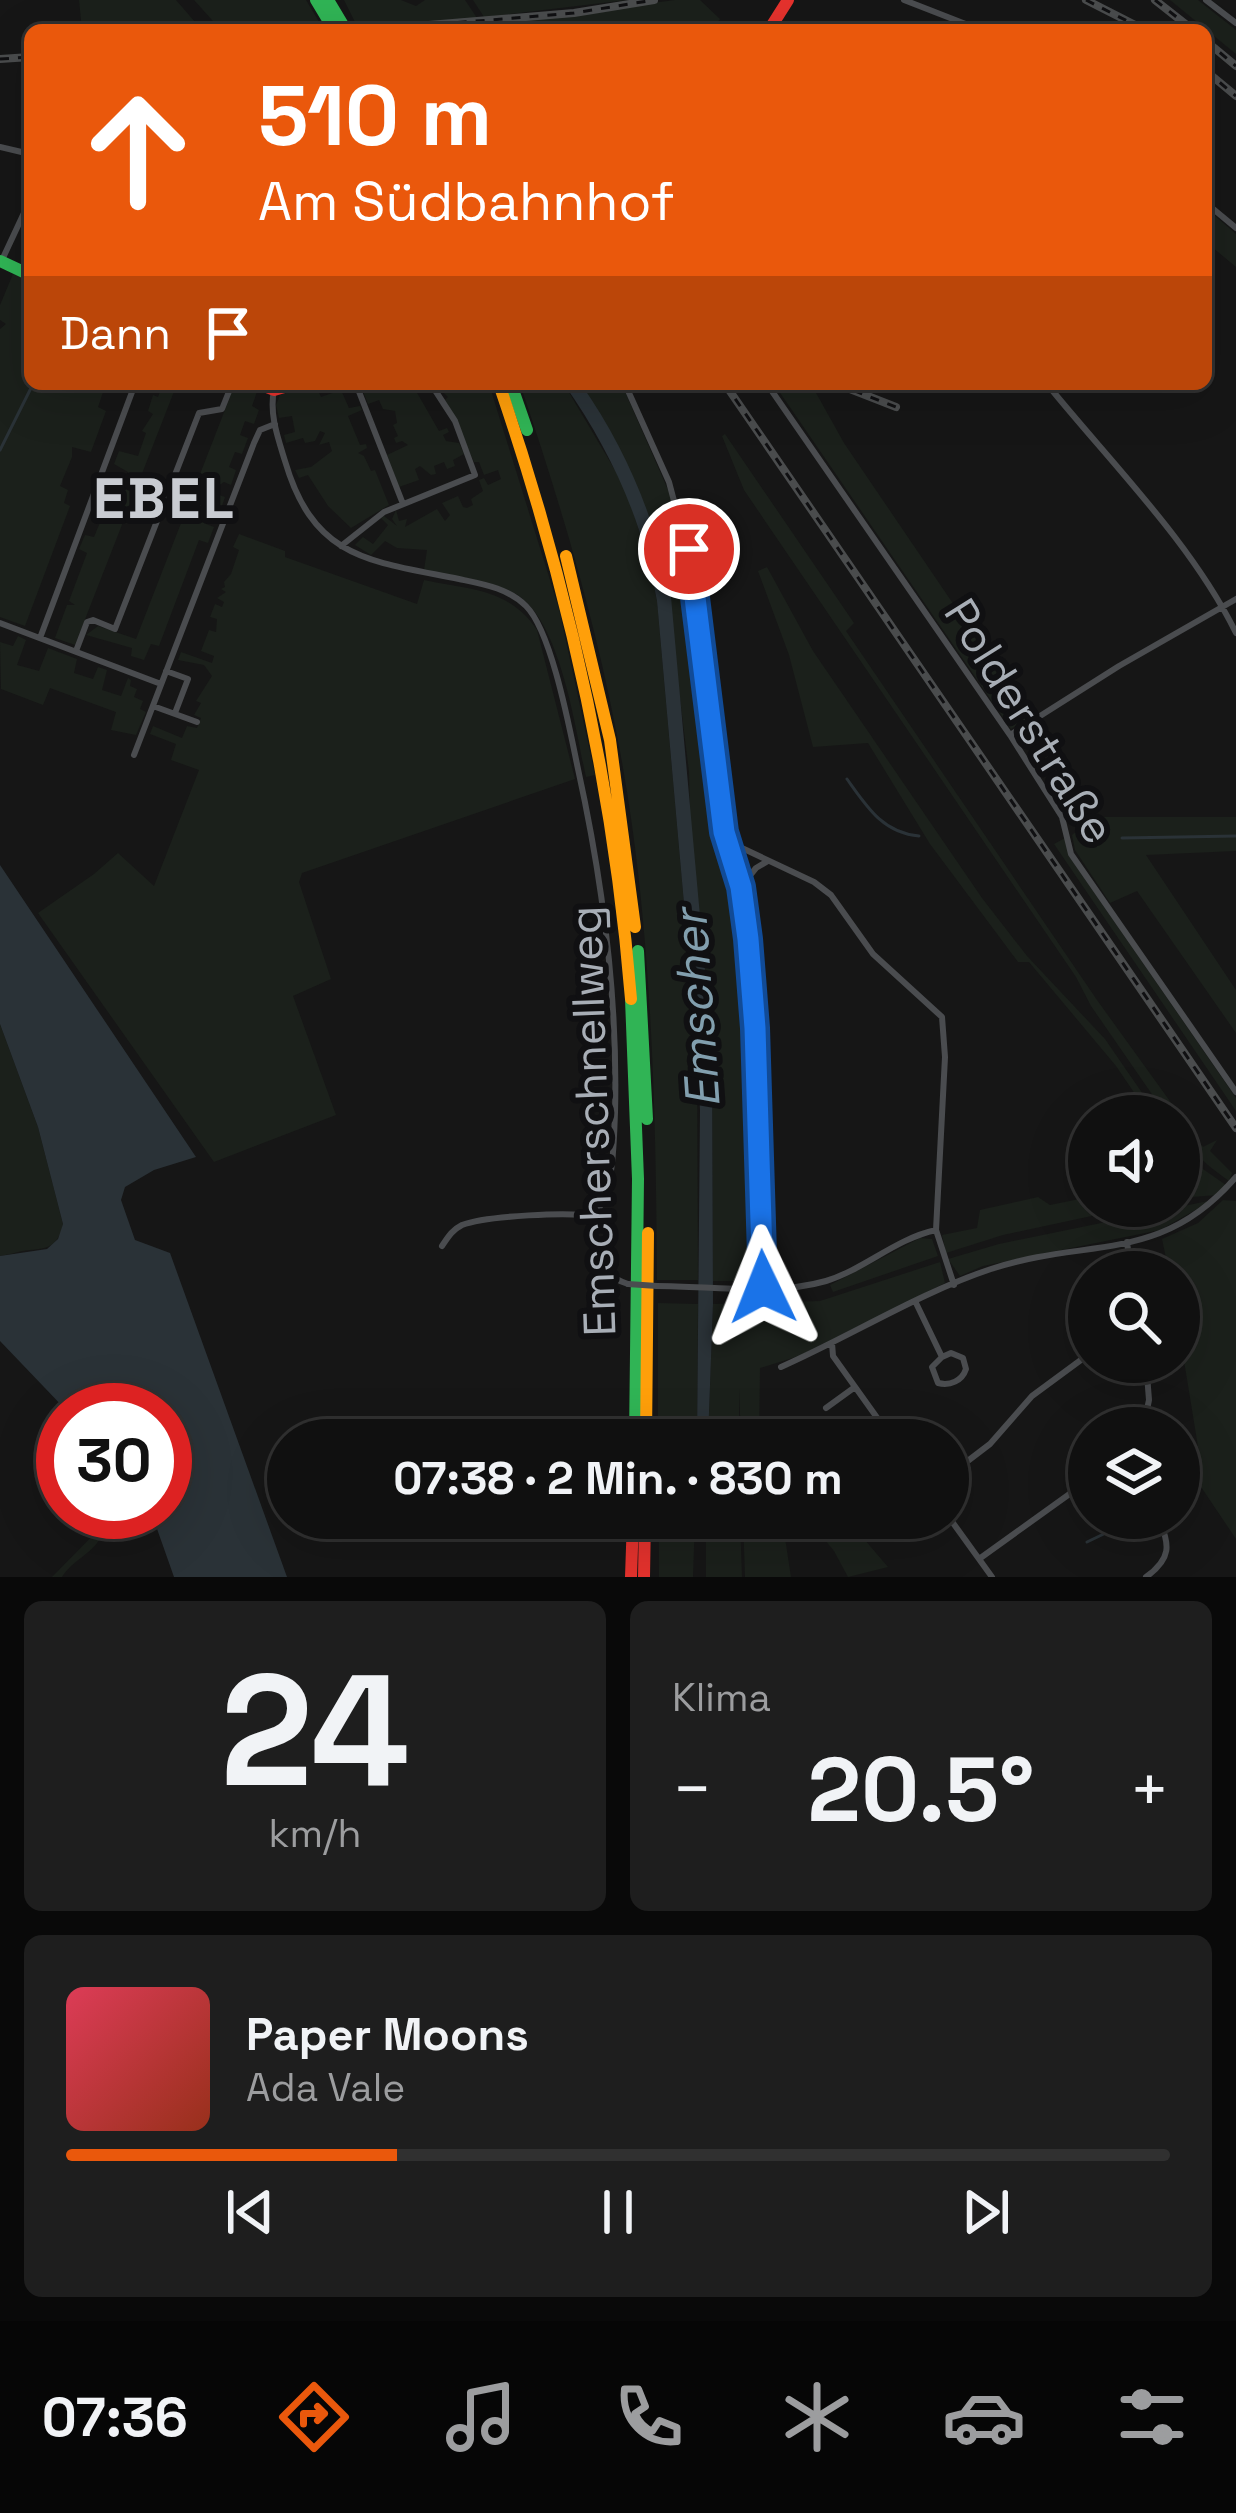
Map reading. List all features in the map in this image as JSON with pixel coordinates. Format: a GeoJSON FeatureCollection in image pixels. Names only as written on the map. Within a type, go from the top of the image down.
{"type":"FeatureCollection","features":[{"type":"Feature","properties":{"kind":"main road"},"geometry":{"type":"LineString","coordinates":[[316,0],[338,24]]}},
{"type":"Feature","properties":{"kind":"main road","name":"Emscherschnellweg"},"geometry":{"type":"LineString","coordinates":[[501,390],[566,595],[602,760],[622,896],[638,1144],[635,1419]]}},
{"type":"Feature","properties":{"kind":"main road","name":"Emscherschnellweg"},"geometry":{"type":"LineString","coordinates":[[513,390],[576,592],[613,762],[629,872],[647,1089],[646,1419]]}},
{"type":"Feature","properties":{"kind":"main road"},"geometry":{"type":"LineString","coordinates":[[631,1577],[632,1539]]}},
{"type":"Feature","properties":{"kind":"main road"},"geometry":{"type":"LineString","coordinates":[[644,1577],[645,1539]]}},
{"type":"Feature","properties":{"kind":"street"},"geometry":{"type":"LineString","coordinates":[[904,0],[966,24]]}},
{"type":"Feature","properties":{"kind":"street"},"geometry":{"type":"LineString","coordinates":[[1206,0],[1236,23]]}},
{"type":"Feature","properties":{"kind":"street"},"geometry":{"type":"LineString","coordinates":[[1212,207],[1236,228]]}},
{"type":"Feature","properties":{"kind":"street"},"geometry":{"type":"LineString","coordinates":[[0,262],[24,212]]}},
{"type":"Feature","properties":{"kind":"street"},"geometry":{"type":"LineString","coordinates":[[40,638],[133,390]]}},
{"type":"Feature","properties":{"kind":"street"},"geometry":{"type":"LineString","coordinates":[[76,651],[87,622],[115,628],[200,413],[222,409],[230,390]]}},
{"type":"Feature","properties":{"kind":"street"},"geometry":{"type":"LineString","coordinates":[[274,390],[271,404],[289,474],[311,520],[325,537],[380,562],[501,589],[522,602],[542,630],[590,829],[612,990],[613,1155],[596,1217],[595,1256],[609,1276],[628,1285],[798,1286],[830,1280],[907,1238],[936,1230]]}},
{"type":"Feature","properties":{"kind":"street"},"geometry":{"type":"LineString","coordinates":[[358,390],[403,504]]}},
{"type":"Feature","properties":{"kind":"street"},"geometry":{"type":"LineString","coordinates":[[341,546],[384,512],[476,475],[435,390]]}},
{"type":"Feature","properties":{"kind":"street"},"geometry":{"type":"LineString","coordinates":[[628,390],[669,482],[689,549],[726,836],[741,887],[755,1028],[763,1287]]}},
{"type":"Feature","properties":{"kind":"street","name":"Polderstraße"},"geometry":{"type":"LineString","coordinates":[[771,390],[1010,735],[1068,833],[1072,854],[1236,1092]]}},
{"type":"Feature","properties":{"kind":"street"},"geometry":{"type":"LineString","coordinates":[[1052,390],[1190,559],[1236,633]]}},
{"type":"Feature","properties":{"kind":"street"},"geometry":{"type":"LineString","coordinates":[[134,755],[260,430],[275,424]]}},
{"type":"Feature","properties":{"kind":"street"},"geometry":{"type":"LineString","coordinates":[[1010,735],[1236,598]]}},
{"type":"Feature","properties":{"kind":"street"},"geometry":{"type":"LineString","coordinates":[[0,622],[161,683]]}},
{"type":"Feature","properties":{"kind":"street"},"geometry":{"type":"LineString","coordinates":[[166,671],[188,680],[175,713]]}},
{"type":"Feature","properties":{"kind":"street"},"geometry":{"type":"LineString","coordinates":[[153,706],[196,722]]}},
{"type":"Feature","properties":{"kind":"street"},"geometry":{"type":"LineString","coordinates":[[726,836],[831,895],[873,954],[942,1017],[945,1057],[936,1230],[954,1285]]}},
{"type":"Feature","properties":{"kind":"street"},"geometry":{"type":"LineString","coordinates":[[741,887],[769,860]]}},
{"type":"Feature","properties":{"kind":"street"},"geometry":{"type":"LineString","coordinates":[[781,1367],[992,1269],[1159,1235],[1214,1202],[1236,1178]]}},
{"type":"Feature","properties":{"kind":"street"},"geometry":{"type":"LineString","coordinates":[[442,1246],[453,1230],[470,1223],[572,1213],[596,1217]]}},
{"type":"Feature","properties":{"kind":"street"},"geometry":{"type":"LineString","coordinates":[[1127,1242],[1128,1251]]}},
{"type":"Feature","properties":{"kind":"street"},"geometry":{"type":"LineString","coordinates":[[916,1303],[942,1357]]}},
{"type":"Feature","properties":{"kind":"street"},"geometry":{"type":"LineString","coordinates":[[832,1343],[832,1355],[878,1419]]}},
{"type":"Feature","properties":{"kind":"street"},"geometry":{"type":"LineString","coordinates":[[942,1357],[963,1358],[966,1369],[961,1378],[938,1383],[932,1366],[942,1357]]}},
{"type":"Feature","properties":{"kind":"street"},"geometry":{"type":"LineString","coordinates":[[969,1460],[990,1444],[1032,1396],[1068,1369]]}},
{"type":"Feature","properties":{"kind":"street"},"geometry":{"type":"LineString","coordinates":[[826,1408],[855,1388]]}},
{"type":"Feature","properties":{"kind":"street"},"geometry":{"type":"LineString","coordinates":[[979,1559],[1068,1495]]}},
{"type":"Feature","properties":{"kind":"street"},"geometry":{"type":"LineString","coordinates":[[965,1539],[992,1577]]}},
{"type":"Feature","properties":{"kind":"street"},"geometry":{"type":"LineString","coordinates":[[1146,1577],[1168,1552],[1166,1539]]}},
{"type":"Feature","properties":{"kind":"shaded area"},"geometry":{"type":"Polygon","coordinates":[[[79,0],[176,0],[197,24],[81,24],[79,0]]]}},
{"type":"Feature","properties":{"kind":"shaded area"},"geometry":{"type":"Polygon","coordinates":[[[194,0],[306,0],[320,24],[216,24],[194,0]]]}},
{"type":"Feature","properties":{"kind":"shaded area"},"geometry":{"type":"Polygon","coordinates":[[[344,0],[401,0],[416,6],[425,0],[465,0],[477,18],[406,24],[356,24],[344,0]]]}},
{"type":"Feature","properties":{"kind":"shaded area"},"geometry":{"type":"Polygon","coordinates":[[[473,0],[627,0],[484,17],[473,0]]]}},
{"type":"Feature","properties":{"kind":"shaded area"},"geometry":{"type":"Polygon","coordinates":[[[675,0],[700,0],[720,19],[716,24],[509,22],[675,0]]]}},
{"type":"Feature","properties":{"kind":"shaded area"},"geometry":{"type":"Polygon","coordinates":[[[1170,0],[1198,0],[1236,30],[1236,54],[1212,34],[1212,24],[1199,24],[1170,0]]]}},
{"type":"Feature","properties":{"kind":"shaded area"},"geometry":{"type":"Polygon","coordinates":[[[1212,213],[1236,234],[1236,267],[1212,247],[1212,213]]]}},
{"type":"Feature","properties":{"kind":"shaded area"},"geometry":{"type":"Polygon","coordinates":[[[13,274],[24,277],[24,390],[104,390],[98,407],[106,411],[91,452],[72,447],[60,486],[68,490],[64,503],[70,506],[25,626],[0,617],[0,329],[6,324],[0,320],[0,305],[13,274]]]}},
{"type":"Feature","properties":{"kind":"shaded area"},"geometry":{"type":"Polygon","coordinates":[[[161,390],[175,390],[75,645],[55,638],[67,605],[75,605],[69,601],[87,553],[79,549],[85,535],[94,537],[118,479],[126,482],[128,472],[114,464],[119,451],[138,456],[146,433],[142,431],[153,414],[148,411],[153,395],[158,397],[161,390]]]}},
{"type":"Feature","properties":{"kind":"shaded area"},"geometry":{"type":"Polygon","coordinates":[[[233,390],[258,390],[252,406],[259,410],[254,424],[245,421],[240,435],[248,438],[242,454],[235,452],[229,467],[236,470],[231,485],[218,486],[219,495],[225,497],[220,512],[212,510],[206,524],[214,527],[208,543],[199,540],[159,646],[151,644],[144,660],[131,656],[132,648],[86,635],[98,626],[136,639],[233,390]]]}},
{"type":"Feature","properties":{"kind":"shaded area"},"geometry":{"type":"Polygon","coordinates":[[[318,390],[321,397],[341,390],[349,408],[360,406],[362,410],[348,416],[360,445],[366,444],[358,453],[375,470],[389,505],[351,528],[328,506],[308,475],[299,478],[295,470],[311,467],[332,451],[329,442],[319,445],[325,433],[320,431],[315,441],[305,443],[303,438],[286,443],[284,435],[295,432],[292,416],[279,418],[280,395],[318,390]]]}},
{"type":"Feature","properties":{"kind":"shaded area"},"geometry":{"type":"Polygon","coordinates":[[[362,390],[415,390],[439,431],[447,428],[446,441],[459,443],[464,454],[453,460],[455,466],[447,469],[444,462],[434,466],[436,474],[420,466],[415,469],[419,480],[399,487],[387,455],[408,445],[394,438],[398,436],[393,425],[397,423],[395,411],[383,409],[379,400],[368,404],[362,390]]]}},
{"type":"Feature","properties":{"kind":"shaded area"},"geometry":{"type":"Polygon","coordinates":[[[441,390],[491,390],[559,609],[595,775],[586,777],[564,677],[531,608],[516,594],[495,585],[424,570],[427,550],[397,548],[385,541],[371,555],[355,545],[363,537],[373,544],[388,525],[384,516],[397,526],[392,519],[396,510],[399,521],[407,519],[405,527],[437,509],[445,521],[450,515],[442,503],[458,496],[467,508],[483,491],[479,480],[484,478],[488,485],[501,479],[498,470],[484,475],[479,462],[474,462],[445,400],[448,397],[441,390]]]}},
{"type":"Feature","properties":{"kind":"shaded area"},"geometry":{"type":"Polygon","coordinates":[[[522,390],[568,390],[625,487],[657,601],[697,1049],[698,1280],[657,1280],[652,1052],[632,825],[613,713],[555,492],[522,390]]]}},
{"type":"Feature","properties":{"kind":"shaded area"},"geometry":{"type":"Polygon","coordinates":[[[584,390],[624,390],[675,506],[694,582],[753,1084],[757,1281],[713,1281],[712,1048],[689,772],[663,559],[584,390]]]}},
{"type":"Feature","properties":{"kind":"shaded area"},"geometry":{"type":"Polygon","coordinates":[[[778,390],[815,391],[844,443],[1030,717],[1011,729],[778,390]]]}},
{"type":"Feature","properties":{"kind":"shaded area"},"geometry":{"type":"Polygon","coordinates":[[[725,434],[854,623],[846,631],[1166,1095],[1152,1095],[1091,1006],[1076,977],[744,490],[725,434]]]}},
{"type":"Feature","properties":{"kind":"shaded area"},"geometry":{"type":"Polygon","coordinates":[[[239,534],[285,551],[285,557],[417,604],[424,580],[487,593],[514,606],[537,630],[575,779],[302,873],[299,882],[331,979],[293,996],[336,1115],[214,1162],[38,913],[118,853],[154,886],[199,770],[171,760],[176,744],[150,734],[153,726],[182,738],[187,726],[197,728],[201,718],[194,715],[201,703],[196,701],[212,676],[204,665],[178,660],[181,652],[212,663],[214,656],[201,651],[209,630],[216,632],[217,619],[210,617],[215,604],[222,607],[224,602],[217,598],[226,592],[221,589],[239,550],[233,547],[239,534]]]}},
{"type":"Feature","properties":{"kind":"shaded area"},"geometry":{"type":"Polygon","coordinates":[[[767,567],[813,651],[982,898],[1027,956],[1105,1039],[1144,1095],[1136,1095],[1029,962],[1018,962],[930,844],[868,743],[813,747],[789,655],[758,571],[767,567]]]}},
{"type":"Feature","properties":{"kind":"shaded area"},"geometry":{"type":"Polygon","coordinates":[[[18,636],[26,640],[17,665],[39,671],[48,648],[77,659],[74,673],[93,679],[98,667],[107,670],[102,690],[121,696],[128,678],[131,680],[130,686],[137,689],[134,697],[143,701],[140,709],[146,712],[136,735],[111,730],[116,712],[50,688],[43,705],[1,689],[0,642],[13,646],[18,636]]]}},
{"type":"Feature","properties":{"kind":"shaded area"},"geometry":{"type":"Polygon","coordinates":[[[1094,817],[1236,817],[1236,851],[1146,855],[1236,990],[1236,1033],[1137,891],[1110,903],[1075,850],[1072,835],[1094,817]]]}},
{"type":"Feature","properties":{"kind":"shaded area"},"geometry":{"type":"Polygon","coordinates":[[[1065,838],[1069,856],[1236,1098],[1236,1111],[1054,844],[1065,838]]]}},
{"type":"Feature","properties":{"kind":"shaded area"},"geometry":{"type":"Polygon","coordinates":[[[0,1024],[38,1127],[63,1224],[48,1246],[0,1256],[0,1024]]]}},
{"type":"Feature","properties":{"kind":"shaded area"},"geometry":{"type":"Polygon","coordinates":[[[1217,1140],[1210,1151],[1232,1173],[1229,1181],[1204,1161],[1200,1143],[1203,1147],[1217,1140]]]}},
{"type":"Feature","properties":{"kind":"shaded area"},"geometry":{"type":"Polygon","coordinates":[[[1200,1167],[1226,1185],[1218,1195],[1200,1196],[1200,1167]]]}},
{"type":"Feature","properties":{"kind":"shaded area"},"geometry":{"type":"Polygon","coordinates":[[[1038,1197],[1050,1205],[1068,1201],[1068,1221],[946,1253],[942,1235],[977,1228],[980,1210],[1038,1197]]]}},
{"type":"Feature","properties":{"kind":"shaded area"},"geometry":{"type":"Polygon","coordinates":[[[1223,1200],[1236,1201],[1236,1539],[1200,1485],[1200,1407],[1192,1407],[1188,1383],[1200,1383],[1200,1251],[1165,1251],[1162,1239],[1200,1227],[1200,1221],[1223,1200]]]}},
{"type":"Feature","properties":{"kind":"shaded area"},"geometry":{"type":"Polygon","coordinates":[[[1082,1227],[1165,1227],[983,1266],[960,1276],[948,1259],[1082,1227]]]}},
{"type":"Feature","properties":{"kind":"shaded area"},"geometry":{"type":"Polygon","coordinates":[[[920,1238],[932,1239],[938,1256],[833,1292],[830,1285],[920,1238]]]}},
{"type":"Feature","properties":{"kind":"shaded area"},"geometry":{"type":"Polygon","coordinates":[[[940,1262],[945,1283],[799,1356],[760,1368],[759,1419],[740,1419],[739,1389],[739,1419],[709,1419],[713,1304],[820,1301],[940,1262]]]}},
{"type":"Feature","properties":{"kind":"shaded area"},"geometry":{"type":"Polygon","coordinates":[[[658,1303],[698,1304],[697,1419],[658,1419],[658,1303]]]}},
{"type":"Feature","properties":{"kind":"shaded area"},"geometry":{"type":"Polygon","coordinates":[[[89,1539],[99,1539],[62,1577],[52,1577],[89,1539]]]}},
{"type":"Feature","properties":{"kind":"shaded area"},"geometry":{"type":"Polygon","coordinates":[[[659,1539],[694,1539],[693,1577],[659,1577],[659,1539]]]}},
{"type":"Feature","properties":{"kind":"shaded area"},"geometry":{"type":"Polygon","coordinates":[[[706,1539],[741,1539],[742,1577],[706,1577],[706,1539]]]}},
{"type":"Feature","properties":{"kind":"shaded area"},"geometry":{"type":"Polygon","coordinates":[[[744,1539],[785,1539],[791,1577],[745,1577],[744,1539]]]}},
{"type":"Feature","properties":{"kind":"shaded area"},"geometry":{"type":"Polygon","coordinates":[[[824,1539],[864,1539],[888,1567],[848,1577],[824,1539]]]}},
{"type":"Feature","properties":{"kind":"water","name":"Emscher"},"geometry":{"type":"Polygon","coordinates":[[[568,390],[585,390],[625,460],[648,512],[671,597],[712,1048],[709,1419],[697,1419],[697,1049],[657,601],[643,542],[622,487],[568,390]]]}},
{"type":"Feature","properties":{"kind":"water"},"geometry":{"type":"Polygon","coordinates":[[[0,865],[196,1157],[154,1170],[125,1187],[121,1200],[135,1240],[170,1253],[267,1522],[267,1539],[273,1539],[287,1577],[174,1577],[161,1539],[192,1539],[192,1383],[40,1383],[0,1341],[0,1256],[47,1249],[58,1239],[63,1224],[38,1127],[0,1024],[0,865]]]}},
{"type":"Feature","properties":{"kind":"waterway"},"geometry":{"type":"LineString","coordinates":[[0,450],[30,390]]}},
{"type":"Feature","properties":{"kind":"waterway"},"geometry":{"type":"LineString","coordinates":[[847,779],[886,824],[919,836]]}},
{"type":"Feature","properties":{"kind":"waterway"},"geometry":{"type":"LineString","coordinates":[[1122,838],[1236,836]]}},
{"type":"Feature","properties":{"kind":"waterway"},"geometry":{"type":"LineString","coordinates":[[1087,1542],[1093,1539]]}},
{"type":"Feature","properties":{"kind":"railway"},"geometry":{"type":"LineString","coordinates":[[441,24],[574,13],[654,0]]}},
{"type":"Feature","properties":{"kind":"railway"},"geometry":{"type":"LineString","coordinates":[[1086,0],[1133,24]]}},
{"type":"Feature","properties":{"kind":"railway"},"geometry":{"type":"LineString","coordinates":[[1155,0],[1185,24]]}},
{"type":"Feature","properties":{"kind":"railway"},"geometry":{"type":"LineString","coordinates":[[1212,46],[1236,66]]}},
{"type":"Feature","properties":{"kind":"railway"},"geometry":{"type":"LineString","coordinates":[[0,59],[24,57]]}},
{"type":"Feature","properties":{"kind":"railway"},"geometry":{"type":"LineString","coordinates":[[1212,76],[1236,96]]}},
{"type":"Feature","properties":{"kind":"railway"},"geometry":{"type":"LineString","coordinates":[[729,390],[1236,1128]]}},
{"type":"Feature","properties":{"kind":"railway"},"geometry":{"type":"LineString","coordinates":[[852,390],[896,407]]}},
{"type":"Feature","properties":{"kind":"traffic: fast"},"geometry":{"type":"LineString","coordinates":[[316,0],[330,24]]}},
{"type":"Feature","properties":{"kind":"traffic: fast"},"geometry":{"type":"LineString","coordinates":[[328,0],[342,24]]}},
{"type":"Feature","properties":{"kind":"traffic: fast"},"geometry":{"type":"LineString","coordinates":[[0,261],[24,272]]}},
{"type":"Feature","properties":{"kind":"traffic: fast"},"geometry":{"type":"LineString","coordinates":[[513,390],[527,430]]}},
{"type":"Feature","properties":{"kind":"traffic: fast"},"geometry":{"type":"LineString","coordinates":[[638,951],[647,1119]]}},
{"type":"Feature","properties":{"kind":"traffic: fast"},"geometry":{"type":"LineString","coordinates":[[631,999],[638,1179],[635,1419]]}},
{"type":"Feature","properties":{"kind":"traffic: slow"},"geometry":{"type":"LineString","coordinates":[[501,390],[546,535],[584,688],[613,842],[631,999]]}},
{"type":"Feature","properties":{"kind":"traffic: slow"},"geometry":{"type":"LineString","coordinates":[[566,556],[610,740],[635,927]]}},
{"type":"Feature","properties":{"kind":"traffic: slow"},"geometry":{"type":"LineString","coordinates":[[646,1419],[648,1233]]}},
{"type":"Feature","properties":{"kind":"traffic: jam"},"geometry":{"type":"LineString","coordinates":[[773,24],[788,0]]}},
{"type":"Feature","properties":{"kind":"traffic: jam"},"geometry":{"type":"LineString","coordinates":[[631,1577],[632,1539]]}},
{"type":"Feature","properties":{"kind":"traffic: jam"},"geometry":{"type":"LineString","coordinates":[[644,1577],[645,1539]]}},
{"type":"Feature","properties":{"kind":"district","name":"EBEL"},"geometry":{"type":"Point","coordinates":[165,498]}},
{"type":"Feature","properties":{"kind":"route"},"geometry":{"type":"LineString","coordinates":[[689,549],[724,832],[744,900],[748,939],[763,1287]]}}]}
